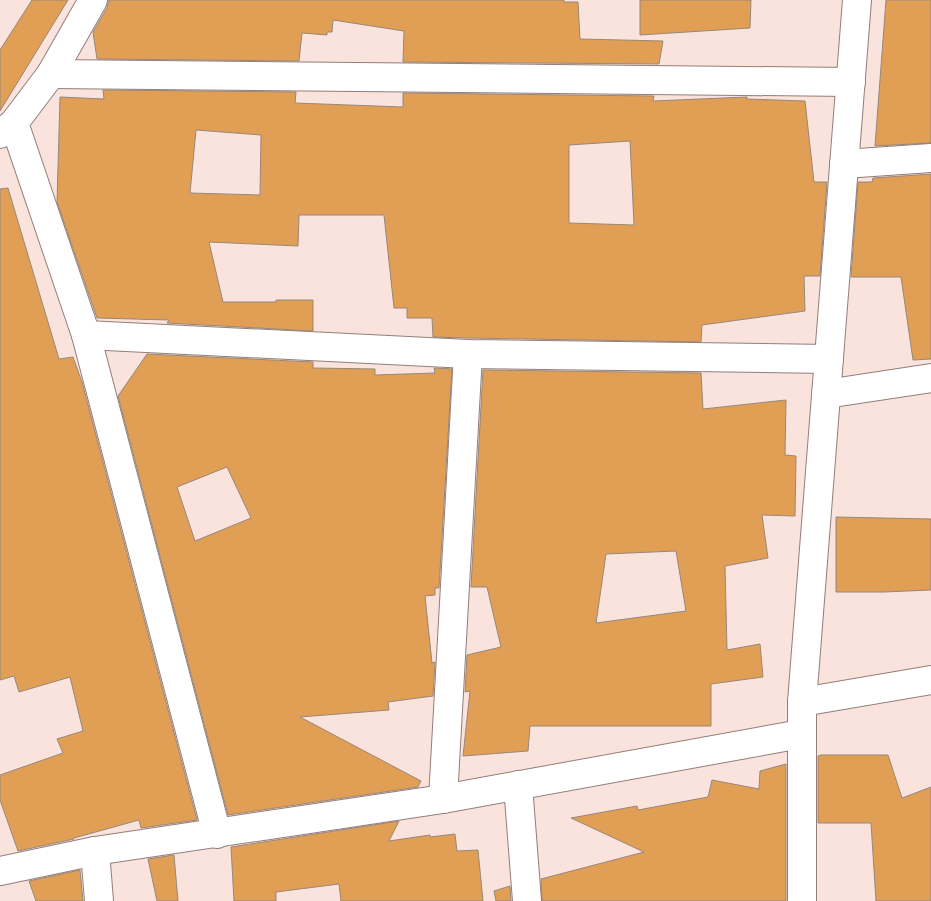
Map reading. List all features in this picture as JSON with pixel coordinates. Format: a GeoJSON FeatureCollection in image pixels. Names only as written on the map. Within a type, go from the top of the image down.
{"type":"FeatureCollection","features":[{"type":"Feature","properties":{"kind":"street"},"geometry":{"type":"LineString","coordinates":[[93,0],[51,74],[7,129],[86,335],[217,834]]}},
{"type":"Feature","properties":{"kind":"street"},"geometry":{"type":"LineString","coordinates":[[802,901],[802,702],[857,0]]}},
{"type":"Feature","properties":{"kind":"street"},"geometry":{"type":"LineString","coordinates":[[51,74],[850,82]]}},
{"type":"Feature","properties":{"kind":"street"},"geometry":{"type":"LineString","coordinates":[[844,164],[931,158]]}},
{"type":"Feature","properties":{"kind":"street"},"geometry":{"type":"LineString","coordinates":[[86,335],[468,354],[829,359]]}},
{"type":"Feature","properties":{"kind":"street"},"geometry":{"type":"LineString","coordinates":[[443,799],[468,354]]}},
{"type":"Feature","properties":{"kind":"street"},"geometry":{"type":"LineString","coordinates":[[826,394],[931,378]]}},
{"type":"Feature","properties":{"kind":"street"},"geometry":{"type":"LineString","coordinates":[[802,702],[931,680]]}},
{"type":"Feature","properties":{"kind":"street"},"geometry":{"type":"LineString","coordinates":[[1,869],[95,851],[443,799],[801,734]]}},
{"type":"Feature","properties":{"kind":"street"},"geometry":{"type":"LineString","coordinates":[[518,785],[527,901]]}},
{"type":"Feature","properties":{"kind":"street"},"geometry":{"type":"LineString","coordinates":[[95,851],[99,901]]}},
{"type":"Feature","properties":{"kind":"building"},"geometry":{"type":"Polygon","coordinates":[[[32,0],[68,0],[0,111],[0,50],[32,0]]]}},
{"type":"Feature","properties":{"kind":"building"},"geometry":{"type":"Polygon","coordinates":[[[109,0],[564,0],[564,2],[578,2],[580,39],[663,41],[659,64],[403,62],[404,31],[333,20],[332,32],[327,32],[327,35],[302,33],[299,61],[97,59],[93,32],[107,8],[109,0]]]}},
{"type":"Feature","properties":{"kind":"building"},"geometry":{"type":"Polygon","coordinates":[[[640,0],[751,0],[750,28],[640,35],[640,0]]]}},
{"type":"Feature","properties":{"kind":"building"},"geometry":{"type":"Polygon","coordinates":[[[886,0],[931,0],[931,143],[875,146],[886,0]]]}},
{"type":"Feature","properties":{"kind":"building"},"geometry":{"type":"Polygon","coordinates":[[[103,90],[296,92],[295,103],[403,107],[403,93],[654,96],[653,101],[747,97],[747,99],[805,101],[814,182],[827,182],[820,276],[804,276],[805,311],[702,325],[701,342],[433,337],[432,318],[407,318],[407,308],[394,308],[384,215],[299,215],[298,246],[209,242],[223,302],[313,300],[313,331],[167,323],[169,320],[97,318],[57,202],[60,97],[104,99],[103,90]],[[196,130],[190,193],[260,195],[261,135],[196,130]],[[630,141],[569,145],[569,223],[634,225],[630,141]]]}},
{"type":"Feature","properties":{"kind":"building"},"geometry":{"type":"Polygon","coordinates":[[[931,174],[931,359],[913,360],[901,277],[851,277],[858,182],[872,182],[873,178],[931,174]]]}},
{"type":"Feature","properties":{"kind":"building"},"geometry":{"type":"Polygon","coordinates":[[[8,188],[59,359],[73,357],[82,382],[197,820],[141,828],[139,820],[74,839],[18,851],[0,800],[0,775],[63,753],[57,739],[83,731],[70,677],[19,692],[14,676],[0,680],[0,189],[8,188]]]}},
{"type":"Feature","properties":{"kind":"building"},"geometry":{"type":"Polygon","coordinates":[[[147,354],[313,362],[313,368],[375,369],[375,375],[435,373],[434,368],[452,369],[439,588],[435,588],[435,595],[425,596],[432,663],[435,662],[433,696],[388,702],[389,710],[300,717],[421,781],[418,787],[228,815],[118,396],[147,354]],[[227,467],[177,487],[195,541],[251,518],[227,467]]]}},
{"type":"Feature","properties":{"kind":"building"},"geometry":{"type":"Polygon","coordinates":[[[483,370],[701,373],[703,409],[786,400],[785,455],[796,456],[795,516],[762,515],[768,558],[725,566],[727,650],[760,644],[763,677],[711,684],[711,726],[530,726],[528,751],[463,756],[470,691],[465,692],[467,655],[501,647],[487,587],[471,587],[483,370]],[[676,551],[606,554],[596,623],[686,611],[676,551]]]}},
{"type":"Feature","properties":{"kind":"building"},"geometry":{"type":"Polygon","coordinates":[[[836,517],[931,519],[931,590],[836,592],[836,517]]]}},
{"type":"Feature","properties":{"kind":"building"},"geometry":{"type":"Polygon","coordinates":[[[888,755],[902,798],[931,787],[931,901],[876,901],[871,823],[818,823],[818,756],[888,755]]]}},
{"type":"Feature","properties":{"kind":"building"},"geometry":{"type":"Polygon","coordinates":[[[786,764],[786,901],[542,901],[541,879],[644,852],[571,818],[637,806],[638,810],[708,797],[712,780],[759,789],[760,771],[786,764]]]}},
{"type":"Feature","properties":{"kind":"building"},"geometry":{"type":"Polygon","coordinates":[[[399,821],[389,841],[430,835],[430,837],[455,834],[457,851],[478,850],[483,901],[341,901],[339,884],[276,892],[276,901],[234,901],[231,847],[399,821]]]}},
{"type":"Feature","properties":{"kind":"building"},"geometry":{"type":"Polygon","coordinates":[[[174,855],[178,901],[157,901],[148,859],[174,855]]]}},
{"type":"Feature","properties":{"kind":"building"},"geometry":{"type":"Polygon","coordinates":[[[80,870],[83,901],[36,901],[29,881],[80,870]]]}},
{"type":"Feature","properties":{"kind":"building"},"geometry":{"type":"Polygon","coordinates":[[[510,886],[511,901],[496,901],[494,891],[510,886]]]}}]}
